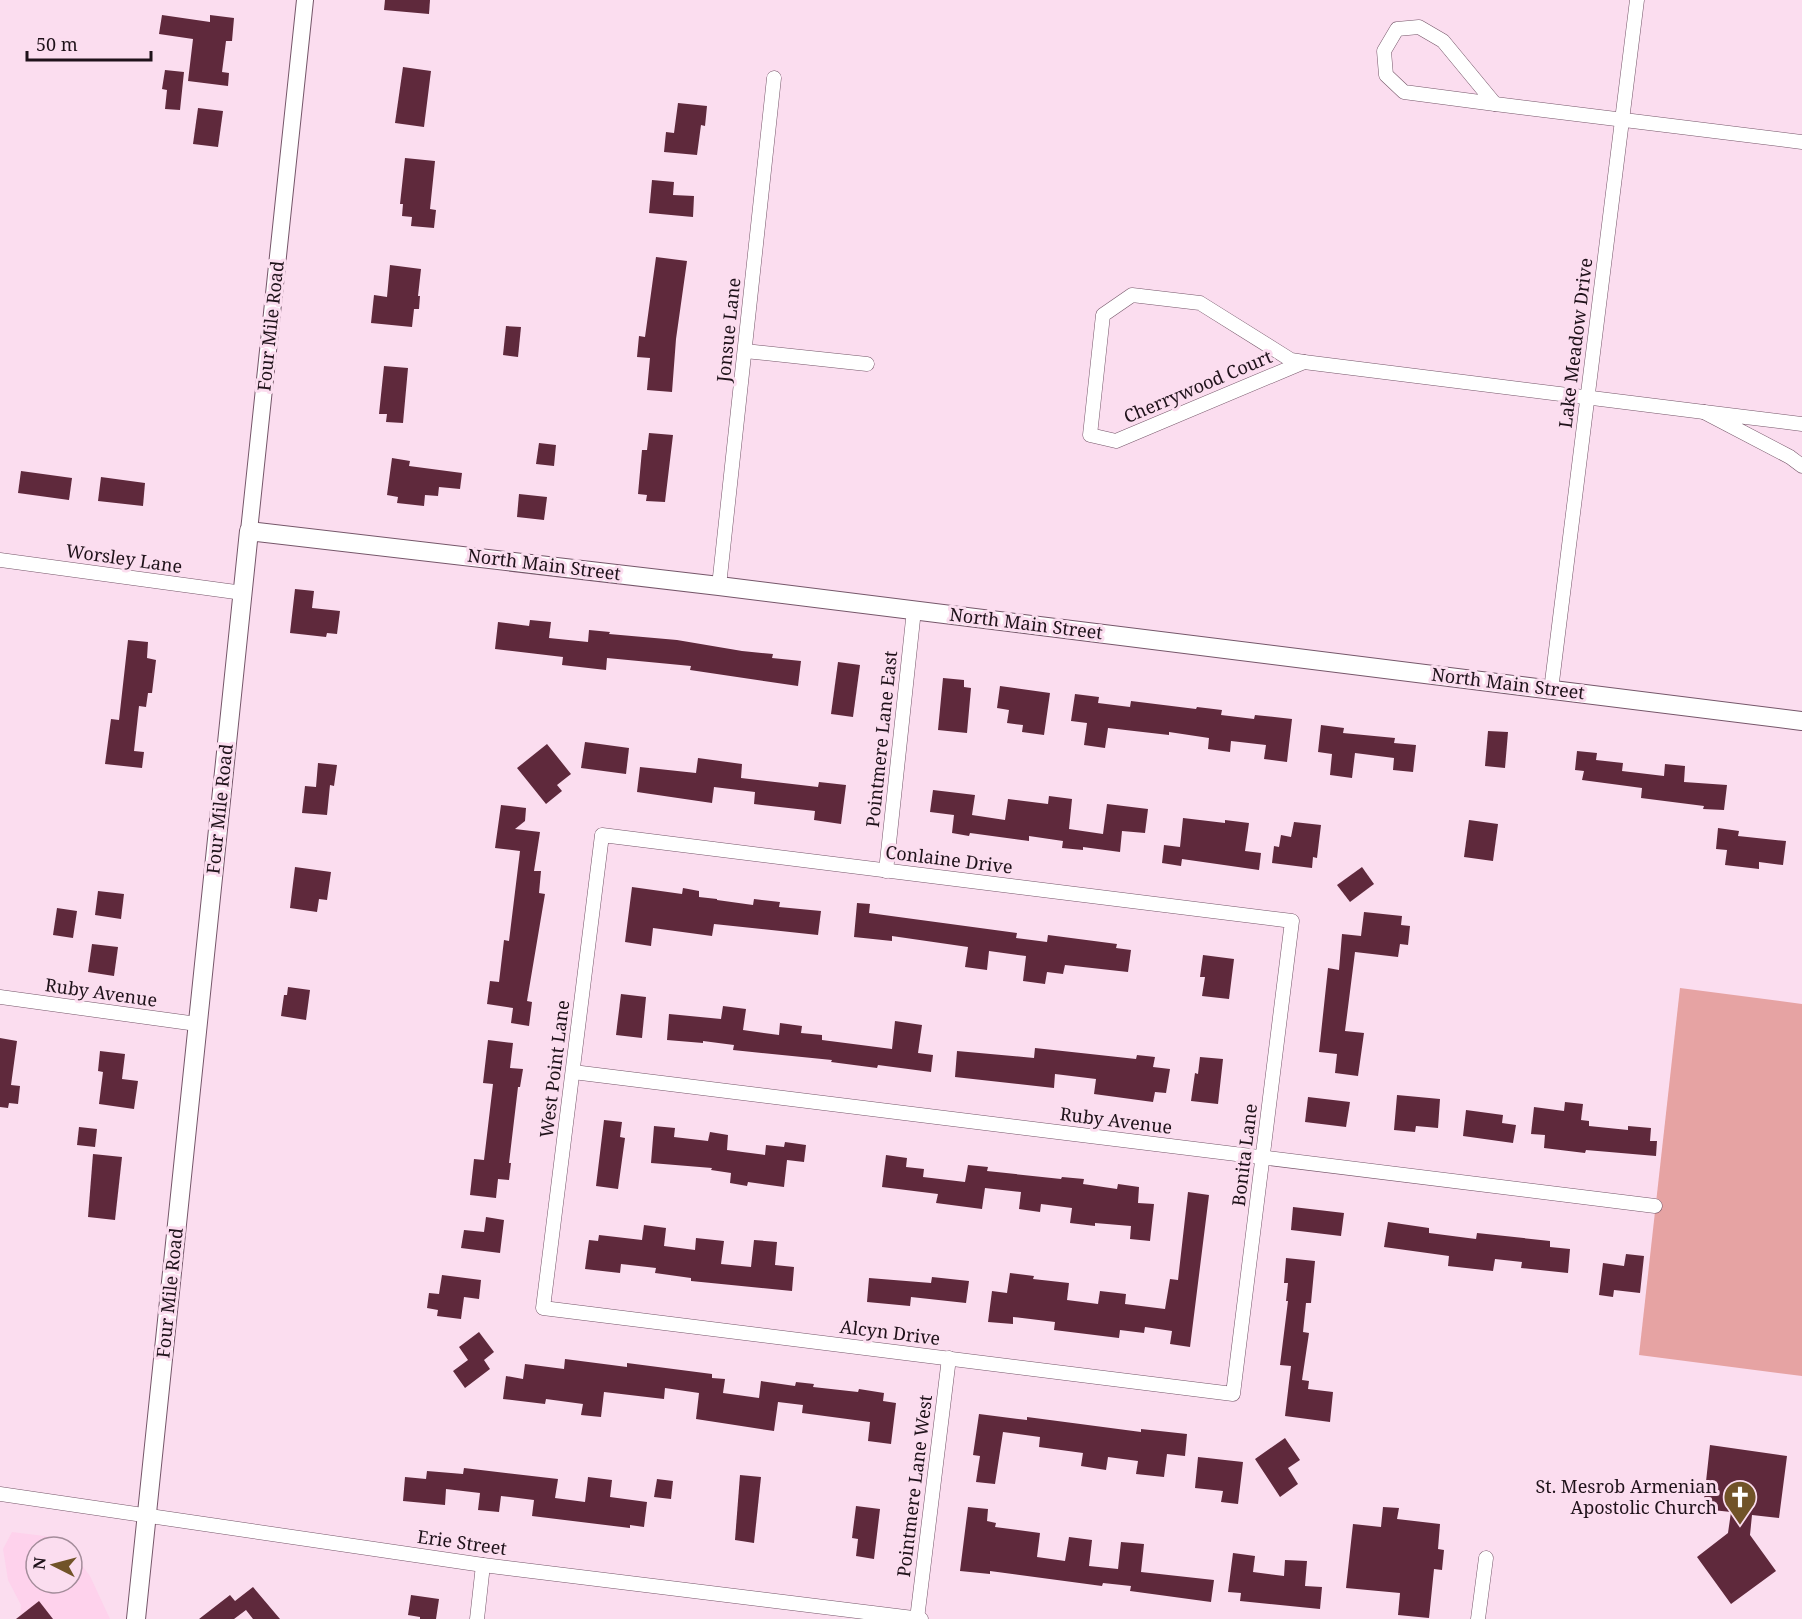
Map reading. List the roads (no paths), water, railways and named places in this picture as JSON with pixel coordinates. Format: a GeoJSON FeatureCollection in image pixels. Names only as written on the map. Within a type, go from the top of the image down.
{"type":"FeatureCollection","features":[{"type":"Feature","properties":{"kind":"main road","name":"North Main Street"},"geometry":{"type":"LineString","coordinates":[[249,531],[719,586],[1802,721]]}},
{"type":"Feature","properties":{"kind":"main road","name":"Four Mile Road"},"geometry":{"type":"LineString","coordinates":[[136,1619],[249,531]]}},
{"type":"Feature","properties":{"kind":"street","name":"Four Mile Road"},"geometry":{"type":"LineString","coordinates":[[249,531],[305,0]]}},
{"type":"Feature","properties":{"kind":"street","name":"Lake Meadow Drive"},"geometry":{"type":"LineString","coordinates":[[1551,690],[1637,0]]}},
{"type":"Feature","properties":{"kind":"street"},"geometry":{"type":"LineString","coordinates":[[1495,104],[1443,41],[1419,27],[1397,29],[1384,51],[1386,75],[1404,92],[1495,104],[1622,120],[1802,142]]}},
{"type":"Feature","properties":{"kind":"street","name":"Jonsue Lane"},"geometry":{"type":"LineString","coordinates":[[719,586],[774,78]]}},
{"type":"Feature","properties":{"kind":"street","name":"Cherrywood Court"},"geometry":{"type":"LineString","coordinates":[[1304,362],[1116,441],[1090,435],[1103,315],[1132,295],[1200,303],[1291,360],[1802,424]]}},
{"type":"Feature","properties":{"kind":"street"},"geometry":{"type":"LineString","coordinates":[[745,351],[867,364]]}},
{"type":"Feature","properties":{"kind":"street"},"geometry":{"type":"LineString","coordinates":[[1704,412],[1790,457],[1802,466]]}},
{"type":"Feature","properties":{"kind":"street","name":"Worsley Lane"},"geometry":{"type":"LineString","coordinates":[[0,560],[243,593]]}},
{"type":"Feature","properties":{"kind":"street","name":"Pointmere Lane East"},"geometry":{"type":"LineString","coordinates":[[886,871],[914,610]]}},
{"type":"Feature","properties":{"kind":"street","name":"Conlaine Drive"},"geometry":{"type":"LineString","coordinates":[[602,835],[1292,921]]}},
{"type":"Feature","properties":{"kind":"street","name":"West Point Lane"},"geometry":{"type":"LineString","coordinates":[[543,1308],[602,835]]}},
{"type":"Feature","properties":{"kind":"street","name":"Bonita Lane"},"geometry":{"type":"LineString","coordinates":[[1233,1394],[1292,921]]}},
{"type":"Feature","properties":{"kind":"street","name":"Ruby Avenue"},"geometry":{"type":"LineString","coordinates":[[0,997],[197,1024]]}},
{"type":"Feature","properties":{"kind":"street","name":"Ruby Avenue"},"geometry":{"type":"LineString","coordinates":[[573,1072],[1655,1206]]}},
{"type":"Feature","properties":{"kind":"street","name":"Alcyn Drive"},"geometry":{"type":"LineString","coordinates":[[543,1308],[1233,1394]]}},
{"type":"Feature","properties":{"kind":"street","name":"Pointmere Lane West"},"geometry":{"type":"LineString","coordinates":[[919,1619],[949,1358]]}},
{"type":"Feature","properties":{"kind":"street","name":"Erie Street"},"geometry":{"type":"LineString","coordinates":[[0,1494],[483,1564],[919,1619]]}},
{"type":"Feature","properties":{"kind":"street"},"geometry":{"type":"LineString","coordinates":[[1478,1619],[1486,1558]]}},
{"type":"Feature","properties":{"kind":"street"},"geometry":{"type":"LineString","coordinates":[[477,1619],[483,1564]]}},
{"type":"Feature","properties":{"kind":"place","name":"St. Mesrob Armenian Apostolic Church"},"geometry":{"type":"Point","coordinates":[1740,1526]}}]}
